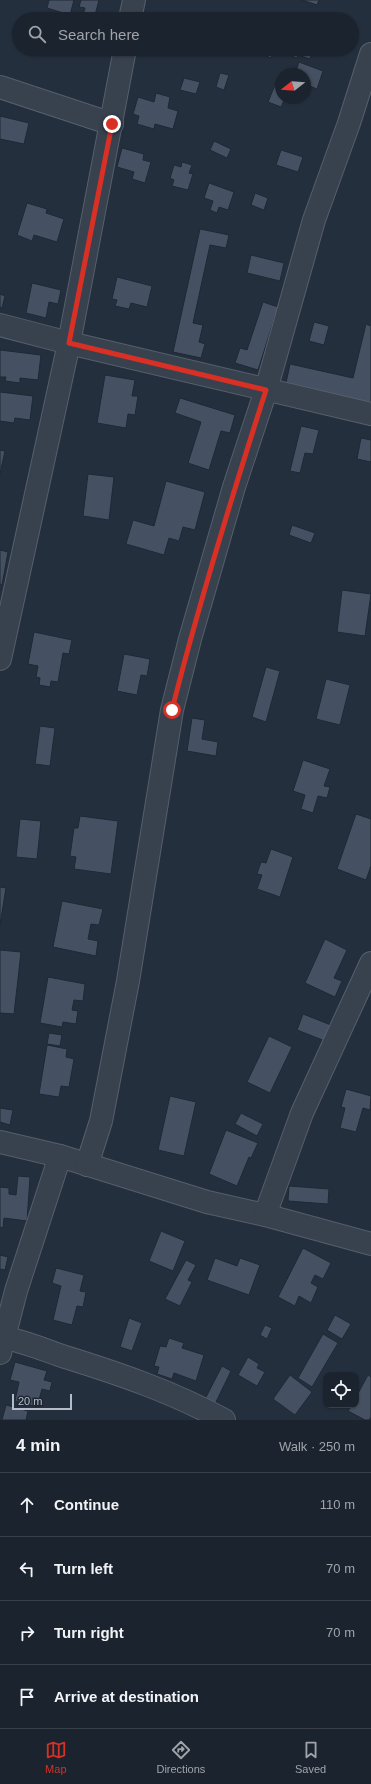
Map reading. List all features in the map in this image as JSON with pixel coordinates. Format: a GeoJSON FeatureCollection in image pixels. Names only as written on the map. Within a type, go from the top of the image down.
{"type":"FeatureCollection","features":[{"type":"Feature","properties":{"kind":"street"},"geometry":{"type":"LineString","coordinates":[[131,12],[134,0]]}},
{"type":"Feature","properties":{"kind":"street"},"geometry":{"type":"LineString","coordinates":[[87,1165],[101,1121],[128,981],[172,710],[190,639],[234,487],[266,390],[314,220],[349,123],[371,54]]}},
{"type":"Feature","properties":{"kind":"street"},"geometry":{"type":"LineString","coordinates":[[0,659],[69,343],[124,56]]}},
{"type":"Feature","properties":{"kind":"street"},"geometry":{"type":"LineString","coordinates":[[0,87],[112,124]]}},
{"type":"Feature","properties":{"kind":"street"},"geometry":{"type":"LineString","coordinates":[[0,325],[69,343],[371,414]]}},
{"type":"Feature","properties":{"kind":"street"},"geometry":{"type":"LineString","coordinates":[[265,1215],[302,1113],[371,963]]}},
{"type":"Feature","properties":{"kind":"street"},"geometry":{"type":"LineString","coordinates":[[0,1142],[60,1156],[207,1202],[265,1215],[371,1244]]}},
{"type":"Feature","properties":{"kind":"street"},"geometry":{"type":"LineString","coordinates":[[60,1156],[1,1342],[152,1386],[201,1407],[224,1420]]}},
{"type":"Feature","properties":{"kind":"building"},"geometry":{"type":"Polygon","coordinates":[[[49,0],[74,0],[71,12],[60,12],[47,8],[49,0]]]}},
{"type":"Feature","properties":{"kind":"building"},"geometry":{"type":"Polygon","coordinates":[[[81,0],[99,0],[96,12],[84,12],[85,8],[79,7],[81,0]]]}},
{"type":"Feature","properties":{"kind":"building"},"geometry":{"type":"Polygon","coordinates":[[[302,0],[319,0],[317,5],[302,0]]]}},
{"type":"Feature","properties":{"kind":"building"},"geometry":{"type":"Polygon","coordinates":[[[301,56],[311,56],[310,59],[301,56]]]}},
{"type":"Feature","properties":{"kind":"building"},"geometry":{"type":"Polygon","coordinates":[[[299,62],[323,71],[317,89],[311,86],[311,68],[297,68],[299,62]]]}},
{"type":"Feature","properties":{"kind":"building"},"geometry":{"type":"Polygon","coordinates":[[[220,73],[229,75],[224,90],[216,87],[220,73]]]}},
{"type":"Feature","properties":{"kind":"building"},"geometry":{"type":"Polygon","coordinates":[[[184,78],[200,82],[196,94],[180,90],[184,78]]]}},
{"type":"Feature","properties":{"kind":"building"},"geometry":{"type":"Polygon","coordinates":[[[275,85],[275,104],[282,104],[281,107],[268,102],[275,85]]]}},
{"type":"Feature","properties":{"kind":"building"},"geometry":{"type":"Polygon","coordinates":[[[156,93],[170,97],[168,108],[178,111],[173,129],[155,124],[154,129],[137,124],[139,116],[133,114],[138,97],[154,102],[156,93]]]}},
{"type":"Feature","properties":{"kind":"building"},"geometry":{"type":"Polygon","coordinates":[[[0,116],[29,123],[24,144],[0,139],[0,116]]]}},
{"type":"Feature","properties":{"kind":"building"},"geometry":{"type":"Polygon","coordinates":[[[214,141],[231,149],[227,158],[210,150],[214,141]]]}},
{"type":"Feature","properties":{"kind":"building"},"geometry":{"type":"Polygon","coordinates":[[[122,148],[144,154],[143,160],[151,162],[145,183],[132,179],[134,172],[117,167],[122,148]]]}},
{"type":"Feature","properties":{"kind":"building"},"geometry":{"type":"Polygon","coordinates":[[[281,150],[303,157],[298,172],[276,165],[281,150]]]}},
{"type":"Feature","properties":{"kind":"building"},"geometry":{"type":"Polygon","coordinates":[[[182,162],[192,165],[189,173],[193,174],[188,190],[172,186],[174,180],[170,178],[174,165],[181,167],[182,162]]]}},
{"type":"Feature","properties":{"kind":"building"},"geometry":{"type":"Polygon","coordinates":[[[209,183],[234,192],[228,210],[219,207],[217,213],[210,210],[213,201],[204,198],[209,183]]]}},
{"type":"Feature","properties":{"kind":"building"},"geometry":{"type":"Polygon","coordinates":[[[255,193],[268,198],[264,210],[251,205],[255,193]]]}},
{"type":"Feature","properties":{"kind":"building"},"geometry":{"type":"Polygon","coordinates":[[[27,203],[47,209],[46,213],[64,219],[57,242],[34,235],[32,241],[17,235],[27,203]]]}},
{"type":"Feature","properties":{"kind":"building"},"geometry":{"type":"Polygon","coordinates":[[[200,229],[229,235],[226,248],[210,245],[193,323],[203,325],[199,342],[205,344],[201,358],[173,352],[200,229]]]}},
{"type":"Feature","properties":{"kind":"building"},"geometry":{"type":"Polygon","coordinates":[[[251,255],[284,263],[280,281],[247,273],[251,255]]]}},
{"type":"Feature","properties":{"kind":"building"},"geometry":{"type":"Polygon","coordinates":[[[117,277],[152,286],[147,307],[131,303],[129,309],[115,306],[117,300],[112,299],[117,277]]]}},
{"type":"Feature","properties":{"kind":"building"},"geometry":{"type":"Polygon","coordinates":[[[32,283],[61,290],[58,304],[49,302],[46,318],[26,313],[32,283]]]}},
{"type":"Feature","properties":{"kind":"building"},"geometry":{"type":"Polygon","coordinates":[[[0,294],[5,296],[2,308],[0,307],[0,294]]]}},
{"type":"Feature","properties":{"kind":"building"},"geometry":{"type":"Polygon","coordinates":[[[263,302],[278,307],[258,370],[235,363],[240,348],[247,350],[263,302]]]}},
{"type":"Feature","properties":{"kind":"building"},"geometry":{"type":"Polygon","coordinates":[[[314,322],[329,326],[324,345],[309,341],[314,322]]]}},
{"type":"Feature","properties":{"kind":"building"},"geometry":{"type":"Polygon","coordinates":[[[366,324],[371,326],[371,403],[286,383],[290,364],[353,378],[366,324]]]}},
{"type":"Feature","properties":{"kind":"building"},"geometry":{"type":"Polygon","coordinates":[[[0,350],[41,355],[38,380],[20,378],[20,383],[5,381],[6,377],[0,377],[0,350]]]}},
{"type":"Feature","properties":{"kind":"building"},"geometry":{"type":"Polygon","coordinates":[[[105,375],[135,380],[132,396],[138,396],[135,415],[128,414],[126,428],[97,423],[105,375]]]}},
{"type":"Feature","properties":{"kind":"building"},"geometry":{"type":"Polygon","coordinates":[[[0,392],[33,396],[30,420],[15,418],[14,423],[0,421],[0,392]]]}},
{"type":"Feature","properties":{"kind":"building"},"geometry":{"type":"Polygon","coordinates":[[[180,398],[235,415],[230,433],[221,431],[209,470],[188,463],[201,422],[175,413],[180,398]]]}},
{"type":"Feature","properties":{"kind":"building"},"geometry":{"type":"Polygon","coordinates":[[[301,426],[319,430],[313,454],[305,453],[300,473],[290,471],[301,426]]]}},
{"type":"Feature","properties":{"kind":"building"},"geometry":{"type":"Polygon","coordinates":[[[361,438],[371,440],[371,462],[357,459],[361,438]]]}},
{"type":"Feature","properties":{"kind":"building"},"geometry":{"type":"Polygon","coordinates":[[[0,450],[5,451],[0,474],[0,450]]]}},
{"type":"Feature","properties":{"kind":"building"},"geometry":{"type":"Polygon","coordinates":[[[88,474],[114,477],[109,520],[83,516],[88,474]]]}},
{"type":"Feature","properties":{"kind":"building"},"geometry":{"type":"Polygon","coordinates":[[[166,481],[205,492],[195,530],[183,527],[179,541],[169,538],[164,555],[126,544],[133,520],[154,526],[166,481]]]}},
{"type":"Feature","properties":{"kind":"building"},"geometry":{"type":"Polygon","coordinates":[[[292,525],[315,533],[311,543],[289,535],[292,525]]]}},
{"type":"Feature","properties":{"kind":"building"},"geometry":{"type":"Polygon","coordinates":[[[0,550],[8,552],[2,585],[0,584],[0,550]]]}},
{"type":"Feature","properties":{"kind":"building"},"geometry":{"type":"Polygon","coordinates":[[[342,590],[371,594],[365,636],[337,632],[342,590]]]}},
{"type":"Feature","properties":{"kind":"building"},"geometry":{"type":"Polygon","coordinates":[[[34,632],[72,640],[69,654],[63,653],[58,682],[51,681],[50,687],[39,685],[40,678],[36,677],[38,666],[28,664],[34,632]]]}},
{"type":"Feature","properties":{"kind":"building"},"geometry":{"type":"Polygon","coordinates":[[[124,654],[150,659],[147,676],[141,675],[137,695],[117,691],[124,654]]]}},
{"type":"Feature","properties":{"kind":"building"},"geometry":{"type":"Polygon","coordinates":[[[266,667],[280,671],[266,722],[252,717],[266,667]]]}},
{"type":"Feature","properties":{"kind":"building"},"geometry":{"type":"Polygon","coordinates":[[[326,679],[350,685],[340,725],[316,719],[326,679]]]}},
{"type":"Feature","properties":{"kind":"building"},"geometry":{"type":"Polygon","coordinates":[[[192,718],[205,720],[202,739],[218,742],[216,756],[187,751],[192,718]]]}},
{"type":"Feature","properties":{"kind":"building"},"geometry":{"type":"Polygon","coordinates":[[[40,726],[55,728],[50,766],[35,764],[40,726]]]}},
{"type":"Feature","properties":{"kind":"building"},"geometry":{"type":"Polygon","coordinates":[[[303,760],[330,769],[324,786],[330,787],[327,798],[318,796],[313,813],[301,809],[305,795],[293,791],[303,760]]]}},
{"type":"Feature","properties":{"kind":"building"},"geometry":{"type":"Polygon","coordinates":[[[356,814],[371,819],[371,866],[366,880],[337,869],[356,814]]]}},
{"type":"Feature","properties":{"kind":"building"},"geometry":{"type":"Polygon","coordinates":[[[80,816],[118,821],[111,874],[74,869],[76,857],[70,856],[74,828],[78,828],[80,816]]]}},
{"type":"Feature","properties":{"kind":"building"},"geometry":{"type":"Polygon","coordinates":[[[20,819],[41,821],[37,859],[16,857],[20,819]]]}},
{"type":"Feature","properties":{"kind":"building"},"geometry":{"type":"Polygon","coordinates":[[[271,849],[293,857],[280,897],[257,889],[262,875],[257,874],[261,862],[266,863],[271,849]]]}},
{"type":"Feature","properties":{"kind":"building"},"geometry":{"type":"Polygon","coordinates":[[[0,887],[6,888],[0,925],[0,887]]]}},
{"type":"Feature","properties":{"kind":"building"},"geometry":{"type":"Polygon","coordinates":[[[62,901],[103,909],[99,925],[91,924],[88,939],[98,941],[96,956],[53,947],[62,901]]]}},
{"type":"Feature","properties":{"kind":"building"},"geometry":{"type":"Polygon","coordinates":[[[325,939],[347,950],[334,978],[342,981],[335,997],[305,983],[325,939]]]}},
{"type":"Feature","properties":{"kind":"building"},"geometry":{"type":"Polygon","coordinates":[[[0,950],[21,952],[14,1014],[0,1013],[0,950]]]}},
{"type":"Feature","properties":{"kind":"building"},"geometry":{"type":"Polygon","coordinates":[[[48,977],[85,984],[83,1001],[74,1000],[72,1010],[78,1011],[76,1024],[63,1022],[62,1027],[40,1023],[48,977]]]}},
{"type":"Feature","properties":{"kind":"building"},"geometry":{"type":"Polygon","coordinates":[[[303,1014],[331,1025],[325,1041],[297,1030],[303,1014]]]}},
{"type":"Feature","properties":{"kind":"building"},"geometry":{"type":"Polygon","coordinates":[[[49,1033],[62,1035],[60,1046],[47,1044],[49,1033]]]}},
{"type":"Feature","properties":{"kind":"building"},"geometry":{"type":"Polygon","coordinates":[[[269,1036],[292,1047],[270,1093],[247,1082],[269,1036]]]}},
{"type":"Feature","properties":{"kind":"building"},"geometry":{"type":"Polygon","coordinates":[[[47,1045],[67,1049],[66,1057],[74,1059],[69,1087],[61,1086],[59,1097],[39,1094],[47,1045]]]}},
{"type":"Feature","properties":{"kind":"building"},"geometry":{"type":"Polygon","coordinates":[[[346,1089],[371,1096],[370,1110],[363,1108],[356,1132],[340,1128],[345,1108],[341,1107],[346,1089]]]}},
{"type":"Feature","properties":{"kind":"building"},"geometry":{"type":"Polygon","coordinates":[[[170,1096],[196,1102],[184,1156],[158,1150],[170,1096]]]}},
{"type":"Feature","properties":{"kind":"building"},"geometry":{"type":"Polygon","coordinates":[[[0,1108],[13,1110],[10,1125],[0,1122],[0,1108]]]}},
{"type":"Feature","properties":{"kind":"building"},"geometry":{"type":"Polygon","coordinates":[[[241,1113],[263,1124],[257,1136],[235,1124],[241,1113]]]}},
{"type":"Feature","properties":{"kind":"building"},"geometry":{"type":"Polygon","coordinates":[[[226,1130],[258,1143],[251,1158],[249,1157],[237,1186],[209,1174],[226,1130]]]}},
{"type":"Feature","properties":{"kind":"building"},"geometry":{"type":"Polygon","coordinates":[[[18,1176],[30,1177],[27,1221],[4,1218],[3,1228],[0,1227],[0,1187],[9,1188],[9,1194],[16,1195],[18,1176]]]}},
{"type":"Feature","properties":{"kind":"building"},"geometry":{"type":"Polygon","coordinates":[[[289,1186],[329,1189],[328,1204],[288,1201],[289,1186]]]}},
{"type":"Feature","properties":{"kind":"building"},"geometry":{"type":"Polygon","coordinates":[[[161,1231],[185,1241],[173,1271],[149,1261],[161,1231]]]}},
{"type":"Feature","properties":{"kind":"building"},"geometry":{"type":"Polygon","coordinates":[[[303,1248],[331,1263],[323,1279],[315,1275],[311,1283],[318,1287],[311,1303],[299,1296],[295,1306],[278,1297],[303,1248]]]}},
{"type":"Feature","properties":{"kind":"building"},"geometry":{"type":"Polygon","coordinates":[[[0,1255],[8,1257],[5,1270],[0,1269],[0,1255]]]}},
{"type":"Feature","properties":{"kind":"building"},"geometry":{"type":"Polygon","coordinates":[[[215,1258],[237,1266],[240,1258],[260,1265],[249,1295],[207,1280],[215,1258]]]}},
{"type":"Feature","properties":{"kind":"building"},"geometry":{"type":"Polygon","coordinates":[[[186,1260],[196,1265],[188,1280],[192,1282],[180,1306],[165,1299],[186,1260]]]}},
{"type":"Feature","properties":{"kind":"building"},"geometry":{"type":"Polygon","coordinates":[[[56,1268],[84,1275],[80,1291],[86,1292],[83,1307],[77,1306],[72,1325],[53,1320],[61,1286],[52,1283],[56,1268]]]}},
{"type":"Feature","properties":{"kind":"building"},"geometry":{"type":"Polygon","coordinates":[[[335,1315],[351,1324],[342,1339],[327,1330],[335,1315]]]}},
{"type":"Feature","properties":{"kind":"building"},"geometry":{"type":"Polygon","coordinates":[[[129,1318],[142,1323],[132,1351],[120,1347],[129,1318]]]}},
{"type":"Feature","properties":{"kind":"building"},"geometry":{"type":"Polygon","coordinates":[[[265,1325],[272,1328],[267,1339],[260,1335],[265,1325]]]}},
{"type":"Feature","properties":{"kind":"building"},"geometry":{"type":"Polygon","coordinates":[[[323,1334],[338,1343],[312,1387],[298,1378],[323,1334]]]}},
{"type":"Feature","properties":{"kind":"building"},"geometry":{"type":"Polygon","coordinates":[[[169,1338],[184,1343],[182,1348],[204,1355],[196,1381],[174,1373],[172,1379],[157,1374],[159,1367],[154,1366],[160,1346],[166,1347],[169,1338]]]}},
{"type":"Feature","properties":{"kind":"building"},"geometry":{"type":"Polygon","coordinates":[[[248,1357],[259,1364],[257,1368],[265,1372],[257,1386],[238,1375],[248,1357]]]}},
{"type":"Feature","properties":{"kind":"building"},"geometry":{"type":"Polygon","coordinates":[[[15,1362],[47,1371],[44,1380],[52,1382],[50,1391],[42,1389],[37,1407],[15,1401],[19,1382],[10,1380],[15,1362]]]}},
{"type":"Feature","properties":{"kind":"building"},"geometry":{"type":"Polygon","coordinates":[[[222,1366],[231,1371],[214,1406],[204,1401],[222,1366]]]}},
{"type":"Feature","properties":{"kind":"building"},"geometry":{"type":"Polygon","coordinates":[[[290,1375],[312,1392],[295,1415],[273,1399],[290,1375]]]}},
{"type":"Feature","properties":{"kind":"building"},"geometry":{"type":"Polygon","coordinates":[[[368,1375],[371,1377],[371,1417],[369,1420],[365,1420],[348,1411],[350,1408],[359,1408],[359,1392],[368,1375]]]}},
{"type":"Feature","properties":{"kind":"building"},"geometry":{"type":"Polygon","coordinates":[[[6,1405],[28,1411],[26,1420],[2,1420],[6,1405]]]}},
{"type":"Feature","properties":{"kind":"route"},"geometry":{"type":"LineString","coordinates":[[112,124],[69,343],[266,390],[234,487],[190,639],[172,710]]}}]}
